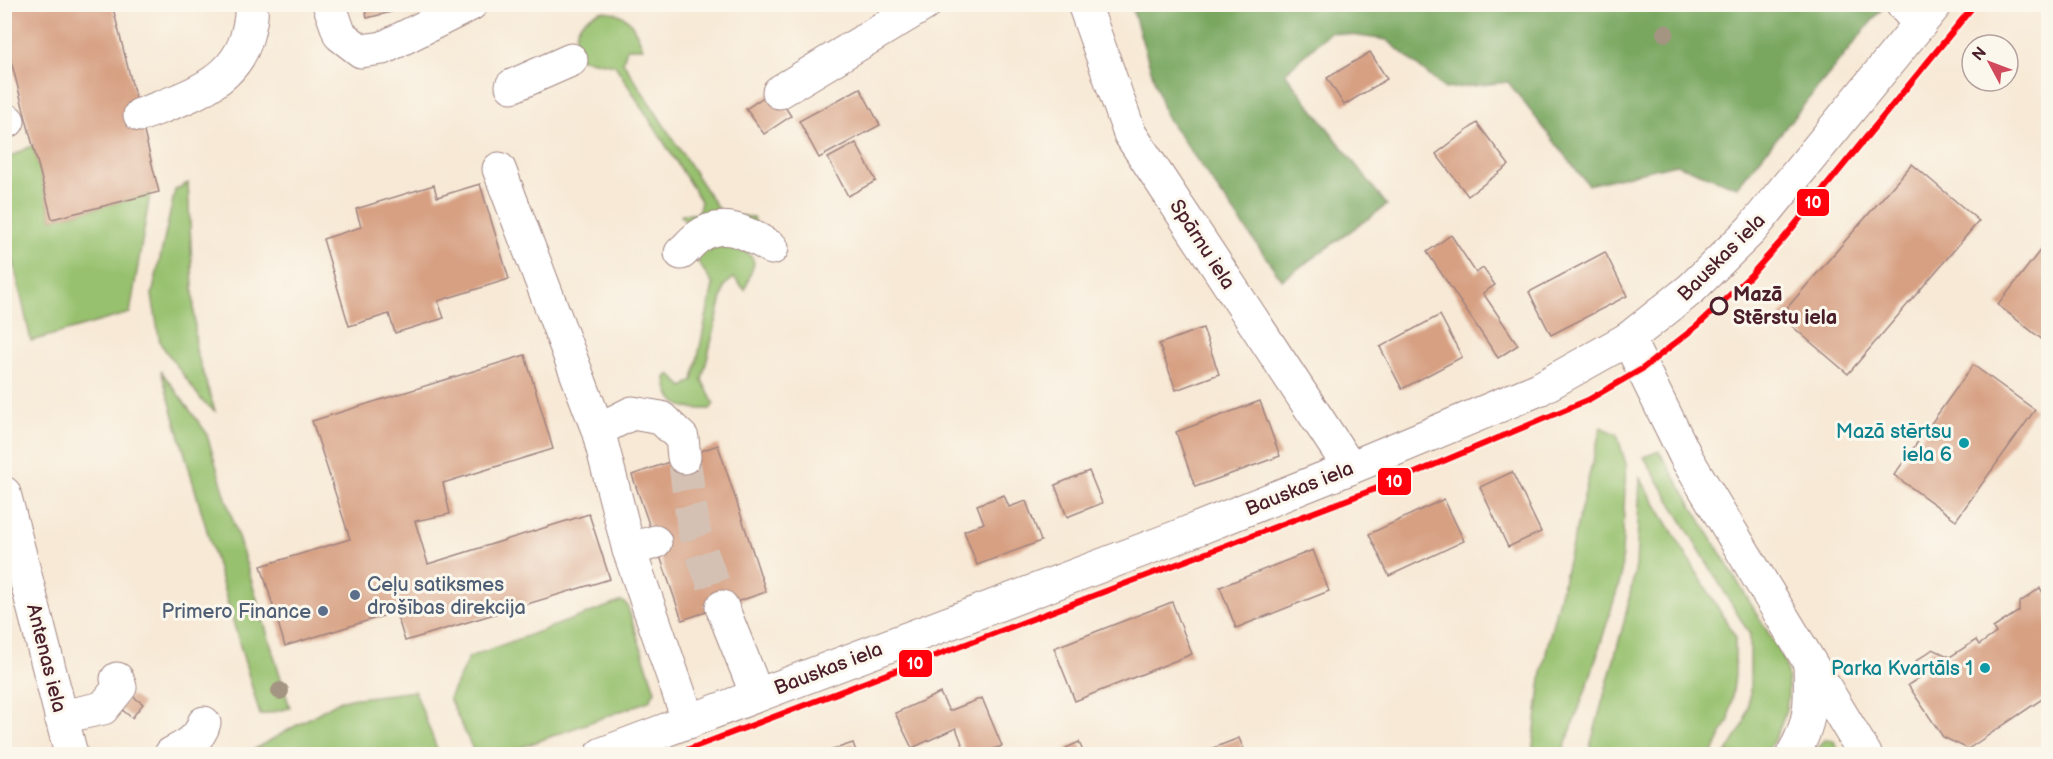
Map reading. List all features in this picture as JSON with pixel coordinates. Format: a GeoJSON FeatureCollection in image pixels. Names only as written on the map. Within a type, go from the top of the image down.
{"type":"FeatureCollection","features":[{"type":"Feature","properties":{"kind":"street"},"geometry":{"type":"LineString","coordinates":[[140,115],[207,88],[229,70],[245,44],[252,12],[250,4]]}},
{"type":"Feature","properties":{"kind":"street"},"geometry":{"type":"LineString","coordinates":[[329,4],[340,35],[361,51],[383,48],[471,4]]}},
{"type":"Feature","properties":{"kind":"street"},"geometry":{"type":"LineString","coordinates":[[779,92],[925,4]]}},
{"type":"Feature","properties":{"kind":"street","name":"Spārnu iela"},"geometry":{"type":"LineString","coordinates":[[1084,4],[1130,134],[1350,468]]}},
{"type":"Feature","properties":{"kind":"street","name":"Bauskas iela"},"geometry":{"type":"LineString","coordinates":[[602,754],[1177,537],[1350,468],[1539,389],[1628,339],[1691,289],[1751,230],[1919,11]]}},
{"type":"Feature","properties":{"kind":"street"},"geometry":{"type":"LineString","coordinates":[[512,86],[571,60]]}},
{"type":"Feature","properties":{"kind":"street"},"geometry":{"type":"LineString","coordinates":[[499,168],[642,546],[689,722]]}},
{"type":"Feature","properties":{"kind":"street"},"geometry":{"type":"LineString","coordinates":[[681,253],[699,236],[725,227],[750,234],[772,248]]}},
{"type":"Feature","properties":{"kind":"street"},"geometry":{"type":"LineString","coordinates":[[1628,339],[1687,459],[1864,754]]}},
{"type":"Feature","properties":{"kind":"street"},"geometry":{"type":"LineString","coordinates":[[598,430],[632,413],[661,418],[682,438],[684,457]]}},
{"type":"Feature","properties":{"kind":"street","name":"Antenas iela"},"geometry":{"type":"LineString","coordinates":[[4,493],[71,754]]}},
{"type":"Feature","properties":{"kind":"street"},"geometry":{"type":"LineString","coordinates":[[722,607],[757,695]]}},
{"type":"Feature","properties":{"kind":"street"},"geometry":{"type":"LineString","coordinates":[[1793,754],[1804,737],[1811,702],[1810,665]]}},
{"type":"Feature","properties":{"kind":"street"},"geometry":{"type":"LineString","coordinates":[[62,717],[103,708],[120,687],[117,679]]}},
{"type":"Feature","properties":{"kind":"street"},"geometry":{"type":"LineString","coordinates":[[171,754],[189,745],[203,729],[204,723]]}},
{"type":"Feature","properties":{"kind":"green space"},"geometry":{"type":"Polygon","coordinates":[[[1131,4],[1885,5],[1737,187],[1676,164],[1588,185],[1508,82],[1445,89],[1387,40],[1330,32],[1285,73],[1387,205],[1282,280],[1165,115],[1131,4]]]}},
{"type":"Feature","properties":{"kind":"green space"},"geometry":{"type":"Polygon","coordinates":[[[601,11],[618,14],[633,26],[643,48],[627,48],[623,62],[722,215],[753,217],[756,225],[691,227],[681,216],[682,214],[698,214],[701,201],[615,65],[578,58],[575,42],[577,29],[586,19],[601,11]]]}},
{"type":"Feature","properties":{"kind":"green space"},"geometry":{"type":"Polygon","coordinates":[[[33,145],[52,219],[150,194],[130,313],[31,341],[5,224],[4,160],[33,145]]]}},
{"type":"Feature","properties":{"kind":"green space"},"geometry":{"type":"Polygon","coordinates":[[[188,183],[196,350],[215,411],[203,402],[160,343],[152,295],[175,190],[188,183]]]}},
{"type":"Feature","properties":{"kind":"green space"},"geometry":{"type":"Polygon","coordinates":[[[716,240],[742,247],[753,259],[754,264],[745,290],[734,278],[725,285],[702,380],[714,404],[710,409],[693,409],[674,401],[667,387],[666,377],[670,374],[683,387],[693,380],[713,285],[695,257],[716,240]]]}},
{"type":"Feature","properties":{"kind":"green space"},"geometry":{"type":"Polygon","coordinates":[[[161,371],[206,432],[290,708],[260,715],[161,371]]]}},
{"type":"Feature","properties":{"kind":"green space"},"geometry":{"type":"Polygon","coordinates":[[[1601,427],[1617,434],[1626,464],[1621,578],[1588,684],[1562,754],[1532,754],[1541,678],[1548,643],[1601,427]]]}},
{"type":"Feature","properties":{"kind":"green space"},"geometry":{"type":"Polygon","coordinates":[[[1659,451],[1784,659],[1788,685],[1786,708],[1779,731],[1766,754],[1726,754],[1744,724],[1750,695],[1750,635],[1644,457],[1659,451]]]}},
{"type":"Feature","properties":{"kind":"green space"},"geometry":{"type":"Polygon","coordinates":[[[1640,478],[1735,636],[1735,676],[1729,720],[1712,754],[1588,754],[1624,622],[1636,566],[1640,478]]]}},
{"type":"Feature","properties":{"kind":"green space"},"geometry":{"type":"Polygon","coordinates":[[[622,601],[627,605],[655,691],[649,701],[503,754],[475,754],[449,698],[469,657],[622,601]]]}},
{"type":"Feature","properties":{"kind":"green space"},"geometry":{"type":"Polygon","coordinates":[[[415,691],[439,754],[246,754],[341,700],[415,691]]]}},
{"type":"Feature","properties":{"kind":"green space"},"geometry":{"type":"Polygon","coordinates":[[[1825,739],[1833,740],[1841,754],[1814,754],[1825,739]]]}},
{"type":"Feature","properties":{"kind":"building"},"geometry":{"type":"Polygon","coordinates":[[[4,4],[112,4],[159,192],[52,219],[4,34],[4,4]]]}},
{"type":"Feature","properties":{"kind":"building"},"geometry":{"type":"Polygon","coordinates":[[[364,4],[419,4],[419,5],[367,18],[364,4]]]}},
{"type":"Feature","properties":{"kind":"building"},"geometry":{"type":"Polygon","coordinates":[[[1370,52],[1387,79],[1344,105],[1327,78],[1370,52]]]}},
{"type":"Feature","properties":{"kind":"building"},"geometry":{"type":"Polygon","coordinates":[[[860,88],[880,125],[819,158],[799,121],[860,88]]]}},
{"type":"Feature","properties":{"kind":"building"},"geometry":{"type":"Polygon","coordinates":[[[774,90],[791,116],[764,134],[746,109],[774,90]]]}},
{"type":"Feature","properties":{"kind":"building"},"geometry":{"type":"Polygon","coordinates":[[[1477,123],[1509,165],[1468,196],[1436,154],[1477,123]]]}},
{"type":"Feature","properties":{"kind":"building"},"geometry":{"type":"Polygon","coordinates":[[[856,143],[876,181],[848,196],[828,158],[856,143]]]}},
{"type":"Feature","properties":{"kind":"building"},"geometry":{"type":"Polygon","coordinates":[[[1912,164],[1979,221],[1848,374],[1780,316],[1912,164]]]}},
{"type":"Feature","properties":{"kind":"building"},"geometry":{"type":"Polygon","coordinates":[[[480,184],[509,279],[438,301],[444,318],[395,333],[389,314],[349,326],[323,239],[361,227],[356,209],[434,185],[437,197],[480,184]]]}},
{"type":"Feature","properties":{"kind":"building"},"geometry":{"type":"Polygon","coordinates":[[[1451,235],[1476,273],[1483,268],[1495,285],[1483,293],[1518,345],[1498,358],[1427,252],[1451,235]]]}},
{"type":"Feature","properties":{"kind":"building"},"geometry":{"type":"Polygon","coordinates":[[[2048,240],[2048,344],[1998,305],[2048,240]]]}},
{"type":"Feature","properties":{"kind":"building"},"geometry":{"type":"Polygon","coordinates":[[[1605,252],[1627,296],[1551,335],[1529,292],[1605,252]]]}},
{"type":"Feature","properties":{"kind":"building"},"geometry":{"type":"Polygon","coordinates":[[[1440,315],[1462,357],[1402,389],[1380,347],[1440,315]]]}},
{"type":"Feature","properties":{"kind":"building"},"geometry":{"type":"Polygon","coordinates":[[[1203,328],[1219,374],[1176,390],[1159,344],[1203,328]]]}},
{"type":"Feature","properties":{"kind":"building"},"geometry":{"type":"Polygon","coordinates":[[[525,355],[553,449],[443,483],[450,514],[415,521],[428,564],[589,514],[610,579],[405,641],[396,612],[285,646],[261,566],[350,539],[312,421],[525,355]]]}},
{"type":"Feature","properties":{"kind":"building","name":"Mazā stērtsu iela 6"},"geometry":{"type":"Polygon","coordinates":[[[1973,365],[2035,410],[1956,520],[1894,475],[1973,365]]]}},
{"type":"Feature","properties":{"kind":"building"},"geometry":{"type":"Polygon","coordinates":[[[1260,401],[1280,456],[1195,487],[1176,432],[1260,401]]]}},
{"type":"Feature","properties":{"kind":"building"},"geometry":{"type":"Polygon","coordinates":[[[718,445],[766,592],[682,620],[632,475],[718,445]]]}},
{"type":"Feature","properties":{"kind":"building"},"geometry":{"type":"Polygon","coordinates":[[[1089,471],[1102,503],[1067,517],[1055,485],[1089,471]]]}},
{"type":"Feature","properties":{"kind":"building"},"geometry":{"type":"Polygon","coordinates":[[[1512,472],[1541,532],[1508,547],[1480,487],[1512,472]]]}},
{"type":"Feature","properties":{"kind":"building"},"geometry":{"type":"Polygon","coordinates":[[[1004,495],[1009,507],[1026,501],[1041,541],[977,565],[964,531],[984,523],[977,505],[1004,495]]]}},
{"type":"Feature","properties":{"kind":"building"},"geometry":{"type":"Polygon","coordinates":[[[1444,499],[1464,541],[1389,576],[1369,534],[1444,499]]]}},
{"type":"Feature","properties":{"kind":"building"},"geometry":{"type":"Polygon","coordinates":[[[1313,550],[1329,591],[1236,628],[1220,587],[1313,550]]]}},
{"type":"Feature","properties":{"kind":"building","name":"Parka Kvartāls 1"},"geometry":{"type":"Polygon","coordinates":[[[2040,588],[2044,594],[2048,590],[2048,695],[1968,749],[1943,737],[1908,685],[1925,674],[1916,661],[1933,649],[1950,657],[1976,640],[1979,645],[1996,633],[1993,628],[2019,611],[2019,603],[2040,588]]]}},
{"type":"Feature","properties":{"kind":"building"},"geometry":{"type":"Polygon","coordinates":[[[1172,602],[1192,654],[1075,701],[1054,648],[1172,602]]]}},
{"type":"Feature","properties":{"kind":"building"},"geometry":{"type":"Polygon","coordinates":[[[940,693],[949,711],[982,698],[1002,746],[980,754],[966,754],[956,728],[912,748],[895,713],[940,693]]]}},
{"type":"Feature","properties":{"kind":"building"},"geometry":{"type":"Polygon","coordinates":[[[131,695],[143,704],[132,718],[120,708],[131,695]]]}},
{"type":"Feature","properties":{"kind":"building"},"geometry":{"type":"Polygon","coordinates":[[[1239,738],[1246,754],[1198,754],[1239,738]]]}},
{"type":"Feature","properties":{"kind":"building"},"geometry":{"type":"Polygon","coordinates":[[[1079,742],[1084,754],[1070,754],[1066,748],[1079,742]]]}},
{"type":"Feature","properties":{"kind":"building"},"geometry":{"type":"Polygon","coordinates":[[[853,743],[857,754],[820,754],[853,743]]]}},
{"type":"Feature","properties":{"kind":"tunnel"},"geometry":{"type":"LineString","coordinates":[[684,457],[694,532],[722,607]]}},
{"type":"Feature","properties":{"kind":"transit line","name":"10"},"geometry":{"type":"LineString","coordinates":[[676,754],[1396,481],[1588,400],[1642,369],[1697,326],[1750,276],[1784,238],[1975,4]]}},
{"type":"Feature","properties":{"kind":"place","name":"Mazā Stērstu iela"},"geometry":{"type":"Point","coordinates":[1719,306]}},
{"type":"Feature","properties":{"kind":"place","name":"Mazā stērtsu iela 6"},"geometry":{"type":"Point","coordinates":[1964,443]}},
{"type":"Feature","properties":{"kind":"place","name":"Ceļu satiksmes drošības direkcija"},"geometry":{"type":"Point","coordinates":[355,595]}},
{"type":"Feature","properties":{"kind":"place","name":"Primero Finance"},"geometry":{"type":"Point","coordinates":[323,611]}},
{"type":"Feature","properties":{"kind":"place","name":"Parka Kvartāls 1"},"geometry":{"type":"Point","coordinates":[1985,668]}}]}
